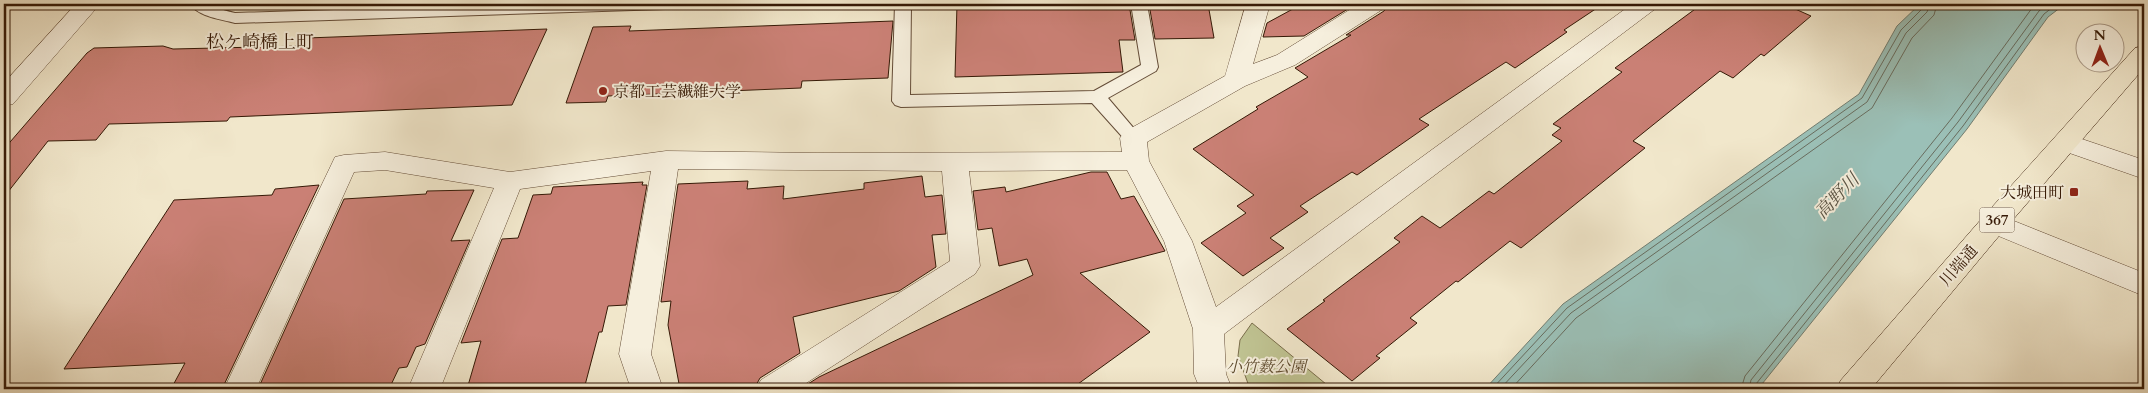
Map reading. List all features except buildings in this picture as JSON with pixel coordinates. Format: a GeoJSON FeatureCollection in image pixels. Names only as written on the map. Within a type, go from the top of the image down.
{"type":"FeatureCollection","features":[{"type":"Feature","properties":{"kind":"highway","name":"川端通"},"geometry":{"type":"LineString","coordinates":[[1852,389],[1994,223],[2067,143],[2144,53]]}},
{"type":"Feature","properties":{"kind":"street"},"geometry":{"type":"LineString","coordinates":[[4,98],[88,4]]}},
{"type":"Feature","properties":{"kind":"street"},"geometry":{"type":"LineString","coordinates":[[1236,80],[1258,4]]}},
{"type":"Feature","properties":{"kind":"street"},"geometry":{"type":"LineString","coordinates":[[240,389],[344,164],[385,161],[510,181],[666,160],[956,162],[1135,149],[1236,80],[1286,60],[1375,4]]}},
{"type":"Feature","properties":{"kind":"street"},"geometry":{"type":"LineString","coordinates":[[1208,329],[1647,4]]}},
{"type":"Feature","properties":{"kind":"street"},"geometry":{"type":"LineString","coordinates":[[2067,143],[2144,170]]}},
{"type":"Feature","properties":{"kind":"street"},"geometry":{"type":"LineString","coordinates":[[1135,149],[1178,241],[1208,329],[1210,374],[1216,389]]}},
{"type":"Feature","properties":{"kind":"street"},"geometry":{"type":"LineString","coordinates":[[647,389],[635,354],[666,160]]}},
{"type":"Feature","properties":{"kind":"street"},"geometry":{"type":"LineString","coordinates":[[772,389],[965,266],[956,162]]}},
{"type":"Feature","properties":{"kind":"street"},"geometry":{"type":"LineString","coordinates":[[424,389],[510,181]]}},
{"type":"Feature","properties":{"kind":"street"},"geometry":{"type":"LineString","coordinates":[[1994,223],[2144,285]]}},
{"type":"Feature","properties":{"kind":"lane"},"geometry":{"type":"LineString","coordinates":[[198,4],[215,13],[235,18],[665,4]]}},
{"type":"Feature","properties":{"kind":"lane"},"geometry":{"type":"LineString","coordinates":[[903,4],[901,100],[1096,97],[1150,67],[1139,4]]}},
{"type":"Feature","properties":{"kind":"lane"},"geometry":{"type":"LineString","coordinates":[[1096,97],[1135,149]]}},
{"type":"Feature","properties":{"kind":"green space"},"geometry":{"type":"Polygon","coordinates":[[[239,4],[402,4],[235,9],[239,4]]]}},
{"type":"Feature","properties":{"kind":"green space","name":"小竹薮公園"},"geometry":{"type":"Polygon","coordinates":[[[1252,323],[1332,389],[1250,389],[1238,356],[1240,340],[1252,323]]]}},
{"type":"Feature","properties":{"kind":"water","name":"高野川"},"geometry":{"type":"Polygon","coordinates":[[[1920,4],[2065,4],[2048,17],[1967,129],[1758,389],[1485,389],[1563,304],[1859,94],[1897,26],[1920,4]]]}},
{"type":"Feature","properties":{"kind":"place","name":"京都工芸繊維大学"},"geometry":{"type":"Point","coordinates":[603,91]}},
{"type":"Feature","properties":{"kind":"place","name":"大城田町"},"geometry":{"type":"Point","coordinates":[2074,192]}},
{"type":"Feature","properties":{"kind":"district","name":"松ケ崎橋上町"},"geometry":{"type":"Point","coordinates":[260,42]}}]}
